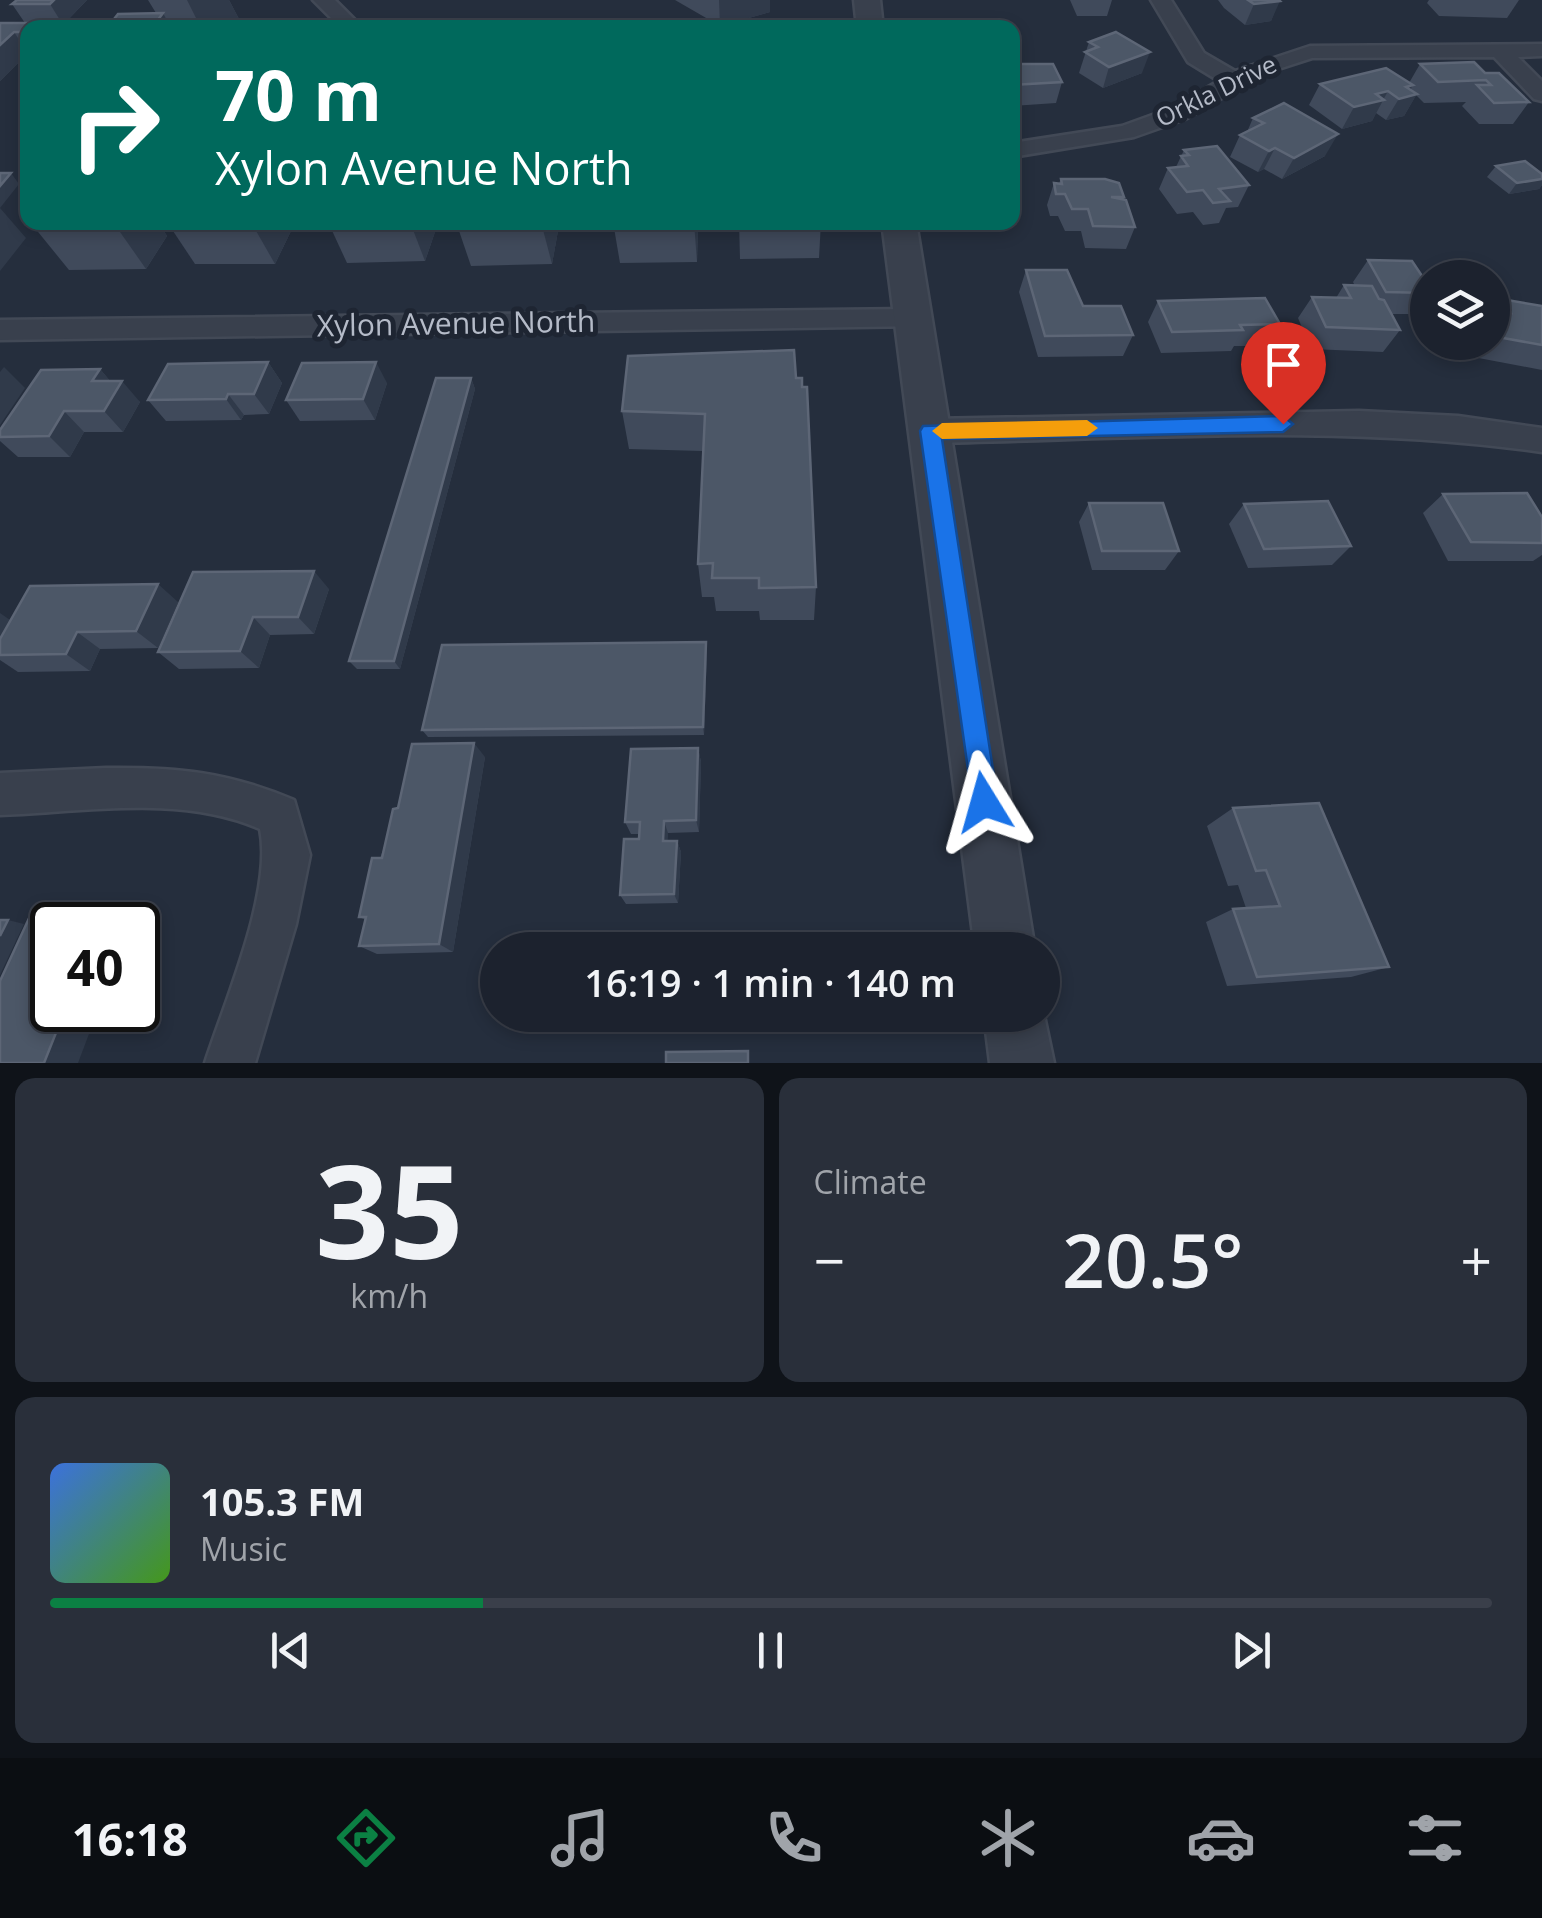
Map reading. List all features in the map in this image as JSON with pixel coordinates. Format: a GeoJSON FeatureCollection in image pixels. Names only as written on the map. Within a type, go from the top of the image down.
{"type":"FeatureCollection","features":[{"type":"Feature","properties":{"kind":"street"},"geometry":{"type":"LineString","coordinates":[[324,0],[345,20]]}},
{"type":"Feature","properties":{"kind":"street"},"geometry":{"type":"LineString","coordinates":[[1161,0],[1196,57],[1235,81]]}},
{"type":"Feature","properties":{"kind":"street"},"geometry":{"type":"LineString","coordinates":[[1499,50],[1542,94]]}},
{"type":"Feature","properties":{"kind":"street","name":"Orkla Drive"},"geometry":{"type":"LineString","coordinates":[[1020,149],[1126,132],[1178,114],[1278,59],[1310,52],[1542,50]]}},
{"type":"Feature","properties":{"kind":"street"},"geometry":{"type":"LineString","coordinates":[[899,230],[1003,932]]}},
{"type":"Feature","properties":{"kind":"street","name":"Xylon Avenue North"},"geometry":{"type":"LineString","coordinates":[[0,330],[911,319]]}},
{"type":"Feature","properties":{"kind":"street"},"geometry":{"type":"LineString","coordinates":[[931,431],[1359,423],[1458,428],[1542,440]]}},
{"type":"Feature","properties":{"kind":"street"},"geometry":{"type":"LineString","coordinates":[[0,794],[206,790],[257,803],[279,815],[288,856],[273,924],[230,1063]]}},
{"type":"Feature","properties":{"kind":"street"},"geometry":{"type":"LineString","coordinates":[[1017,1032],[1022,1063]]}},
{"type":"Feature","properties":{"kind":"building"},"geometry":{"type":"Polygon","coordinates":[[[17,0],[54,0],[50,4],[12,4],[17,0]]]}},
{"type":"Feature","properties":{"kind":"building"},"geometry":{"type":"Polygon","coordinates":[[[1248,0],[1279,0],[1280,1],[1254,4],[1248,0]]]}},
{"type":"Feature","properties":{"kind":"building"},"geometry":{"type":"Polygon","coordinates":[[[163,13],[158,20],[113,20],[118,14],[163,13]]]}},
{"type":"Feature","properties":{"kind":"building"},"geometry":{"type":"Polygon","coordinates":[[[0,23],[20,23],[20,32],[14,32],[0,45],[0,23]]]}},
{"type":"Feature","properties":{"kind":"building"},"geometry":{"type":"Polygon","coordinates":[[[1116,32],[1150,52],[1109,67],[1085,52],[1098,47],[1089,42],[1116,32]]]}},
{"type":"Feature","properties":{"kind":"building"},"geometry":{"type":"Polygon","coordinates":[[[1474,62],[1485,73],[1499,73],[1529,102],[1494,103],[1477,85],[1491,85],[1486,80],[1438,82],[1420,64],[1474,62]]]}},
{"type":"Feature","properties":{"kind":"building"},"geometry":{"type":"Polygon","coordinates":[[[1020,64],[1053,64],[1062,82],[1020,85],[1020,64]]]}},
{"type":"Feature","properties":{"kind":"building"},"geometry":{"type":"Polygon","coordinates":[[[1386,68],[1413,85],[1406,87],[1417,94],[1399,99],[1388,91],[1376,94],[1384,100],[1354,107],[1320,84],[1386,68]]]}},
{"type":"Feature","properties":{"kind":"building"},"geometry":{"type":"Polygon","coordinates":[[[1284,103],[1338,134],[1294,158],[1275,148],[1269,151],[1240,135],[1264,123],[1253,118],[1284,103]]]}},
{"type":"Feature","properties":{"kind":"building"},"geometry":{"type":"Polygon","coordinates":[[[1217,146],[1249,185],[1219,189],[1230,201],[1213,203],[1203,190],[1187,192],[1168,168],[1188,166],[1181,156],[1189,155],[1184,150],[1217,146]]]}},
{"type":"Feature","properties":{"kind":"building"},"geometry":{"type":"Polygon","coordinates":[[[1525,161],[1542,174],[1542,179],[1517,183],[1496,166],[1525,161]]]}},
{"type":"Feature","properties":{"kind":"building"},"geometry":{"type":"Polygon","coordinates":[[[0,173],[11,173],[0,186],[0,173]]]}},
{"type":"Feature","properties":{"kind":"building"},"geometry":{"type":"Polygon","coordinates":[[[1061,179],[1105,179],[1119,183],[1124,197],[1111,197],[1126,200],[1135,227],[1093,226],[1088,209],[1072,209],[1065,194],[1056,194],[1054,183],[1062,184],[1061,179]]]}},
{"type":"Feature","properties":{"kind":"building"},"geometry":{"type":"Polygon","coordinates":[[[1368,260],[1410,261],[1410,293],[1386,292],[1368,260]]]}},
{"type":"Feature","properties":{"kind":"building"},"geometry":{"type":"Polygon","coordinates":[[[1026,270],[1067,270],[1083,306],[1121,306],[1133,335],[1045,336],[1026,270]]]}},
{"type":"Feature","properties":{"kind":"building"},"geometry":{"type":"Polygon","coordinates":[[[1344,285],[1372,286],[1400,330],[1326,327],[1312,297],[1351,298],[1344,285]]]}},
{"type":"Feature","properties":{"kind":"building"},"geometry":{"type":"Polygon","coordinates":[[[1265,298],[1280,324],[1240,325],[1243,330],[1172,332],[1158,301],[1265,298]]]}},
{"type":"Feature","properties":{"kind":"building"},"geometry":{"type":"Polygon","coordinates":[[[1510,301],[1542,306],[1542,345],[1510,339],[1510,301]]]}},
{"type":"Feature","properties":{"kind":"building"},"geometry":{"type":"Polygon","coordinates":[[[794,350],[796,378],[802,378],[802,387],[807,387],[816,587],[759,588],[759,578],[712,578],[713,563],[698,564],[705,414],[622,411],[628,356],[794,350]]]}},
{"type":"Feature","properties":{"kind":"building"},"geometry":{"type":"Polygon","coordinates":[[[268,362],[254,394],[228,394],[226,399],[148,400],[168,364],[268,362]]]}},
{"type":"Feature","properties":{"kind":"building"},"geometry":{"type":"Polygon","coordinates":[[[376,362],[363,399],[286,400],[302,363],[376,362]]]}},
{"type":"Feature","properties":{"kind":"building"},"geometry":{"type":"Polygon","coordinates":[[[100,369],[92,381],[122,381],[104,411],[64,411],[49,436],[0,437],[0,430],[41,370],[100,369]]]}},
{"type":"Feature","properties":{"kind":"building"},"geometry":{"type":"Polygon","coordinates":[[[436,378],[471,378],[394,661],[349,661],[436,378]]]}},
{"type":"Feature","properties":{"kind":"building"},"geometry":{"type":"Polygon","coordinates":[[[1527,493],[1542,517],[1542,543],[1471,542],[1443,494],[1527,493]]]}},
{"type":"Feature","properties":{"kind":"building"},"geometry":{"type":"Polygon","coordinates":[[[1328,501],[1351,546],[1264,549],[1244,504],[1328,501]]]}},
{"type":"Feature","properties":{"kind":"building"},"geometry":{"type":"Polygon","coordinates":[[[1089,503],[1163,503],[1179,551],[1102,551],[1089,503]]]}},
{"type":"Feature","properties":{"kind":"building"},"geometry":{"type":"Polygon","coordinates":[[[314,571],[298,617],[253,617],[240,651],[158,652],[193,572],[314,571]]]}},
{"type":"Feature","properties":{"kind":"building"},"geometry":{"type":"Polygon","coordinates":[[[158,584],[136,631],[77,632],[66,654],[0,655],[0,639],[30,586],[158,584]]]}},
{"type":"Feature","properties":{"kind":"building"},"geometry":{"type":"Polygon","coordinates":[[[706,642],[703,727],[422,730],[442,645],[706,642]]]}},
{"type":"Feature","properties":{"kind":"building"},"geometry":{"type":"Polygon","coordinates":[[[474,743],[439,944],[359,946],[366,917],[359,917],[372,858],[382,858],[412,744],[474,743]]]}},
{"type":"Feature","properties":{"kind":"building"},"geometry":{"type":"Polygon","coordinates":[[[698,748],[696,820],[664,821],[663,841],[677,841],[674,894],[620,895],[624,839],[639,839],[640,822],[625,822],[631,749],[698,748]]]}},
{"type":"Feature","properties":{"kind":"building"},"geometry":{"type":"Polygon","coordinates":[[[1319,803],[1389,967],[1257,977],[1233,909],[1280,906],[1266,870],[1256,871],[1233,808],[1319,803]]]}},
{"type":"Feature","properties":{"kind":"building"},"geometry":{"type":"Polygon","coordinates":[[[30,916],[30,1032],[56,1032],[44,1063],[0,1063],[0,981],[30,916]]]}},
{"type":"Feature","properties":{"kind":"building"},"geometry":{"type":"Polygon","coordinates":[[[0,920],[8,920],[0,936],[0,920]]]}},
{"type":"Feature","properties":{"kind":"building"},"geometry":{"type":"Polygon","coordinates":[[[748,1051],[748,1063],[666,1063],[666,1052],[748,1051]]]}},
{"type":"Feature","properties":{"kind":"slow traffic"},"geometry":{"type":"LineString","coordinates":[[942,431],[1087,428]]}},
{"type":"Feature","properties":{"kind":"route"},"geometry":{"type":"LineString","coordinates":[[984,802],[931,431],[1283,424]]}}]}
